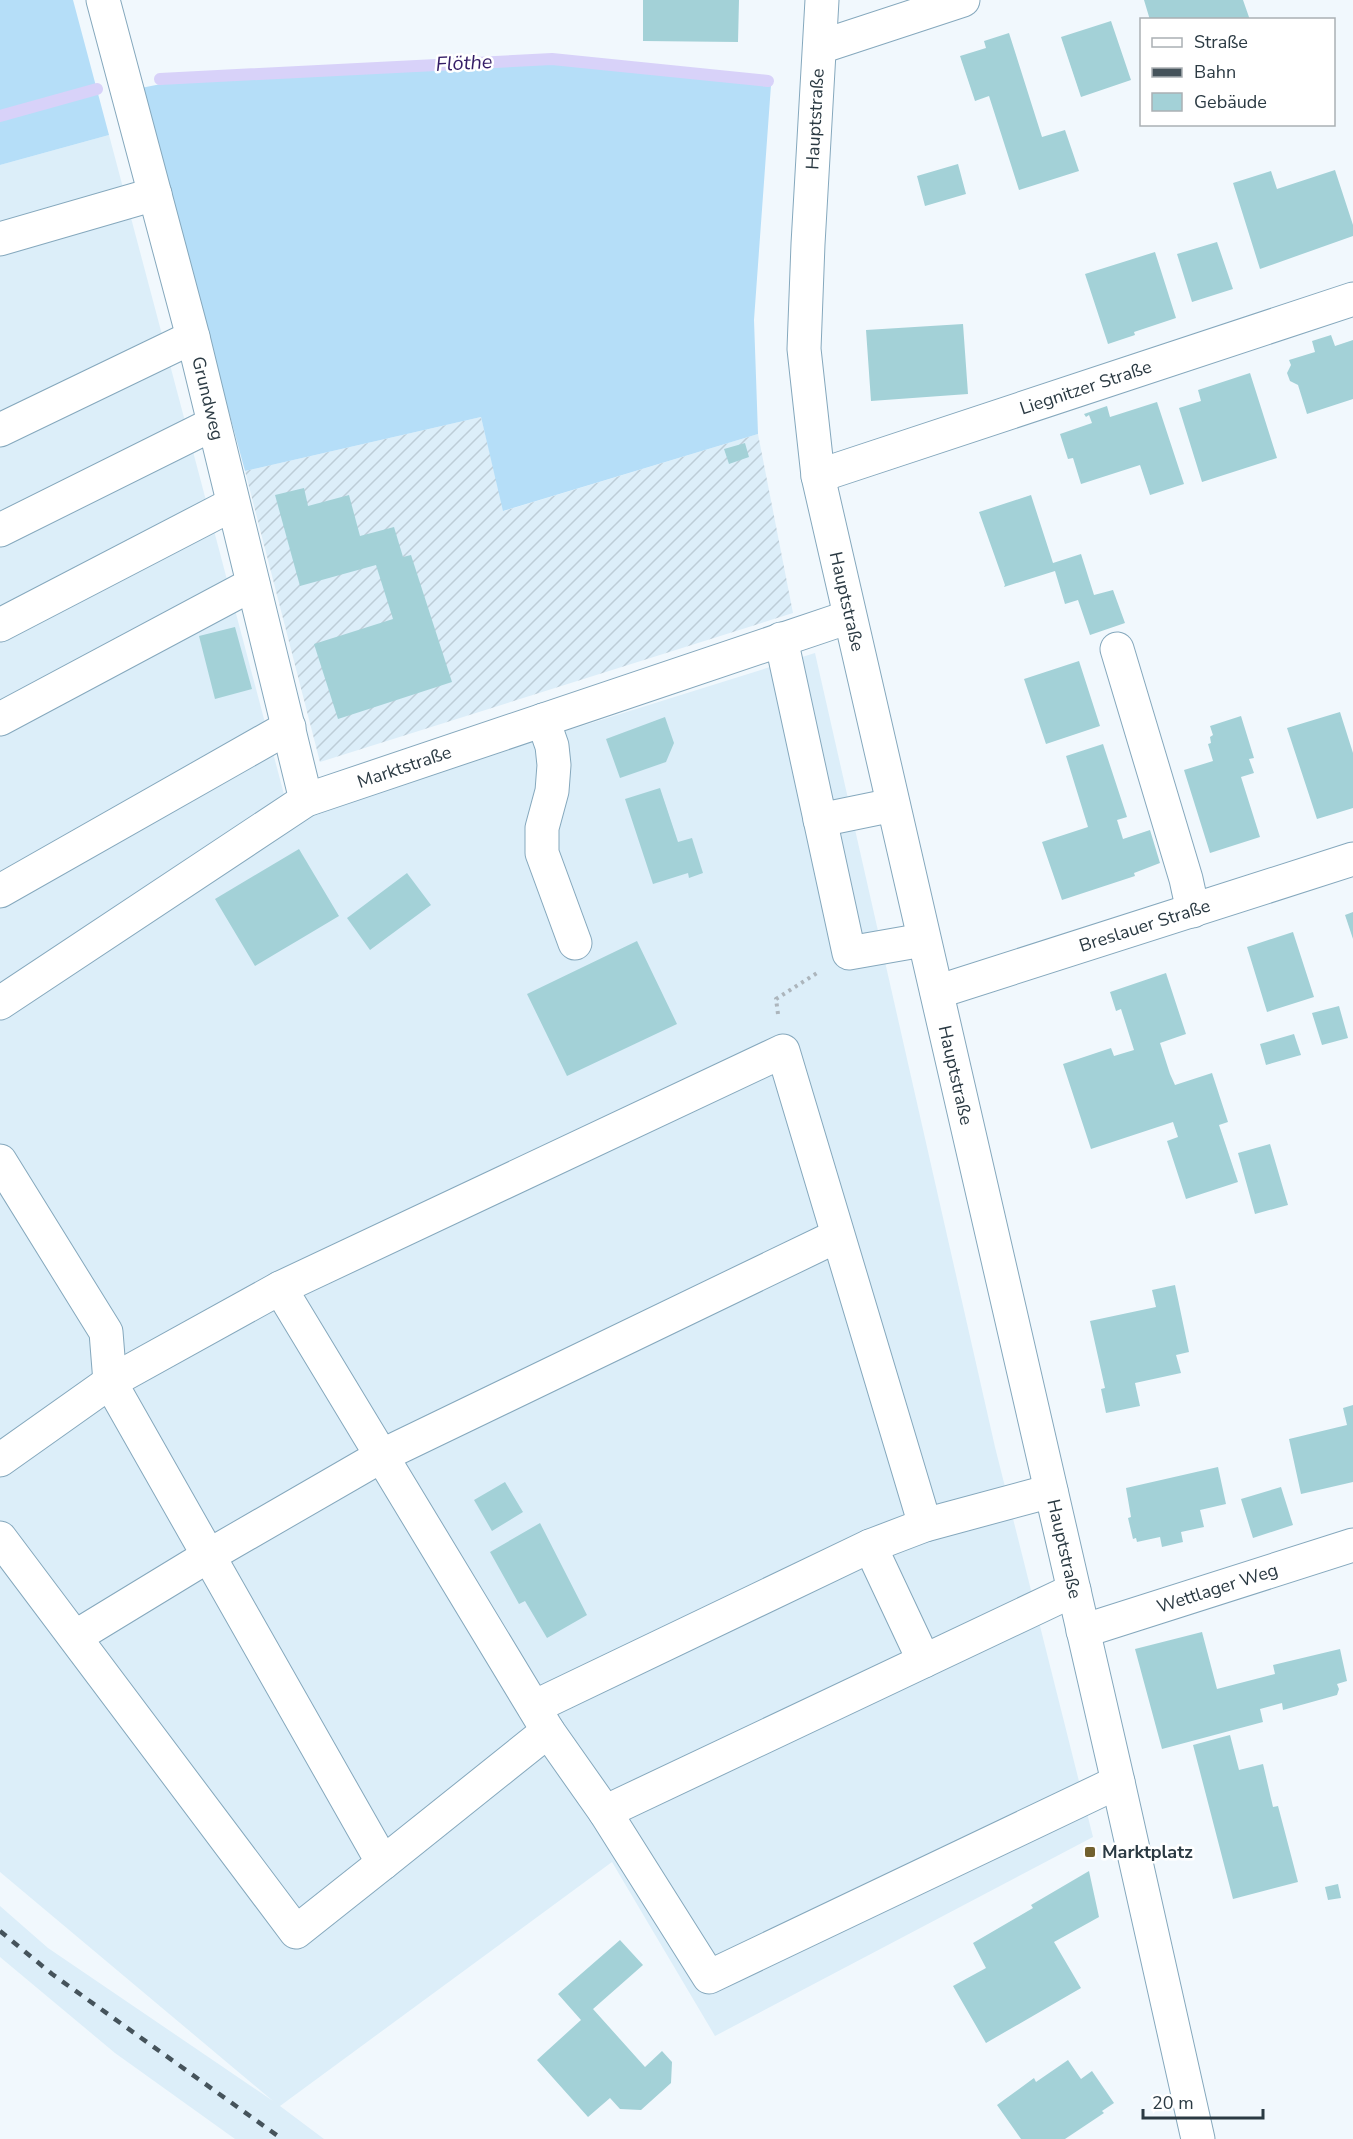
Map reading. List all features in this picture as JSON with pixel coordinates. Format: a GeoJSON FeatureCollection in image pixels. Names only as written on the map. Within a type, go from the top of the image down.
{"type":"FeatureCollection","features":[{"type":"Feature","properties":{"kind":"street","name":"Grundweg"},"geometry":{"type":"LineString","coordinates":[[103,0],[193,337],[306,800]]}},
{"type":"Feature","properties":{"kind":"street","name":"Hauptstraße"},"geometry":{"type":"LineString","coordinates":[[822,0],[804,349],[818,476],[1198,2139]]}},
{"type":"Feature","properties":{"kind":"street"},"geometry":{"type":"LineString","coordinates":[[820,47],[963,0]]}},
{"type":"Feature","properties":{"kind":"street"},"geometry":{"type":"LineString","coordinates":[[0,239],[156,194]]}},
{"type":"Feature","properties":{"kind":"street","name":"Liegnitzer Straße"},"geometry":{"type":"LineString","coordinates":[[818,476],[1353,299]]}},
{"type":"Feature","properties":{"kind":"street"},"geometry":{"type":"LineString","coordinates":[[0,430],[193,337]]}},
{"type":"Feature","properties":{"kind":"street"},"geometry":{"type":"LineString","coordinates":[[0,530],[213,424]]}},
{"type":"Feature","properties":{"kind":"street"},"geometry":{"type":"LineString","coordinates":[[0,625],[233,504]]}},
{"type":"Feature","properties":{"kind":"street"},"geometry":{"type":"LineString","coordinates":[[0,720],[253,584]]}},
{"type":"Feature","properties":{"kind":"street","name":"Marktstraße"},"geometry":{"type":"LineString","coordinates":[[0,1004],[306,800],[849,617]]}},
{"type":"Feature","properties":{"kind":"street"},"geometry":{"type":"LineString","coordinates":[[781,639],[849,953],[923,939]]}},
{"type":"Feature","properties":{"kind":"street"},"geometry":{"type":"LineString","coordinates":[[1117,649],[1186,879],[1193,910]]}},
{"type":"Feature","properties":{"kind":"street"},"geometry":{"type":"LineString","coordinates":[[543,720],[552,746],[554,765],[552,791],[542,828],[542,854],[575,943]]}},
{"type":"Feature","properties":{"kind":"street"},"geometry":{"type":"LineString","coordinates":[[0,891],[289,728]]}},
{"type":"Feature","properties":{"kind":"street"},"geometry":{"type":"LineString","coordinates":[[820,820],[893,805]]}},
{"type":"Feature","properties":{"kind":"street","name":"Breslauer Straße"},"geometry":{"type":"LineString","coordinates":[[936,993],[1353,859]]}},
{"type":"Feature","properties":{"kind":"street"},"geometry":{"type":"LineString","coordinates":[[0,1460],[110,1382],[280,1288],[783,1051],[925,1525]]}},
{"type":"Feature","properties":{"kind":"street"},"geometry":{"type":"LineString","coordinates":[[0,1161],[106,1332],[110,1382],[383,1863]]}},
{"type":"Feature","properties":{"kind":"street"},"geometry":{"type":"LineString","coordinates":[[75,1637],[208,1556],[382,1455],[837,1236]]}},
{"type":"Feature","properties":{"kind":"street"},"geometry":{"type":"LineString","coordinates":[[280,1288],[541,1719],[605,1812],[709,1977],[1118,1782]]}},
{"type":"Feature","properties":{"kind":"street"},"geometry":{"type":"LineString","coordinates":[[0,1538],[296,1932],[383,1863],[541,1719],[870,1546],[925,1525],[1051,1491]]}},
{"type":"Feature","properties":{"kind":"street","name":"Wettlager Weg"},"geometry":{"type":"LineString","coordinates":[[1083,1631],[1353,1545]]}},
{"type":"Feature","properties":{"kind":"street"},"geometry":{"type":"LineString","coordinates":[[870,1546],[924,1661]]}},
{"type":"Feature","properties":{"kind":"street"},"geometry":{"type":"LineString","coordinates":[[605,1812],[1074,1590]]}},
{"type":"Feature","properties":{"kind":"path"},"geometry":{"type":"LineString","coordinates":[[783,1051],[776,999],[849,953]]}},
{"type":"Feature","properties":{"kind":"shaded area"},"geometry":{"type":"Polygon","coordinates":[[[0,0],[73,0],[109,135],[0,165],[0,0]]]}},
{"type":"Feature","properties":{"kind":"shaded area"},"geometry":{"type":"Polygon","coordinates":[[[553,63],[771,85],[754,320],[758,434],[503,511],[481,417],[245,471],[141,88],[161,84],[553,63]]]}},
{"type":"Feature","properties":{"kind":"shaded area"},"geometry":{"type":"Polygon","coordinates":[[[109,135],[290,817],[815,653],[995,1447],[1093,1837],[715,2036],[612,1862],[280,2106],[324,2139],[235,2139],[115,2053],[0,1957],[0,1906],[48,1948],[273,2101],[0,1872],[0,165],[109,135]]]}},
{"type":"Feature","properties":{"kind":"shaded area"},"geometry":{"type":"Polygon","coordinates":[[[481,417],[504,511],[758,434],[793,613],[320,762],[245,471],[481,417]]]}},
{"type":"Feature","properties":{"kind":"building"},"geometry":{"type":"Polygon","coordinates":[[[643,0],[739,0],[738,42],[643,41],[643,0]]]}},
{"type":"Feature","properties":{"kind":"building"},"geometry":{"type":"Polygon","coordinates":[[[1144,0],[1243,0],[1249,18],[1149,18],[1144,0]]]}},
{"type":"Feature","properties":{"kind":"building"},"geometry":{"type":"Polygon","coordinates":[[[1111,21],[1131,80],[1081,97],[1061,37],[1111,21]]]}},
{"type":"Feature","properties":{"kind":"building"},"geometry":{"type":"Polygon","coordinates":[[[1009,33],[1042,137],[1065,130],[1079,171],[1019,190],[989,96],[975,101],[960,56],[986,48],[984,41],[1009,33]]]}},
{"type":"Feature","properties":{"kind":"building"},"geometry":{"type":"Polygon","coordinates":[[[958,164],[966,194],[925,206],[917,176],[958,164]]]}},
{"type":"Feature","properties":{"kind":"building"},"geometry":{"type":"Polygon","coordinates":[[[1335,170],[1353,225],[1353,236],[1260,269],[1233,183],[1271,171],[1277,189],[1335,170]]]}},
{"type":"Feature","properties":{"kind":"building"},"geometry":{"type":"Polygon","coordinates":[[[1217,242],[1233,289],[1192,302],[1177,254],[1217,242]]]}},
{"type":"Feature","properties":{"kind":"building"},"geometry":{"type":"Polygon","coordinates":[[[1155,252],[1176,318],[1134,332],[1135,335],[1108,344],[1085,274],[1155,252]]]}},
{"type":"Feature","properties":{"kind":"building"},"geometry":{"type":"Polygon","coordinates":[[[963,324],[968,394],[871,401],[866,330],[963,324]]]}},
{"type":"Feature","properties":{"kind":"building"},"geometry":{"type":"Polygon","coordinates":[[[1331,335],[1335,346],[1353,340],[1353,399],[1307,414],[1298,385],[1290,381],[1287,373],[1291,365],[1289,360],[1315,352],[1312,341],[1331,335]]]}},
{"type":"Feature","properties":{"kind":"building"},"geometry":{"type":"Polygon","coordinates":[[[1250,373],[1277,458],[1202,482],[1179,408],[1201,401],[1198,390],[1250,373]]]}},
{"type":"Feature","properties":{"kind":"building"},"geometry":{"type":"Polygon","coordinates":[[[1157,402],[1184,484],[1150,495],[1140,465],[1081,484],[1073,458],[1068,459],[1060,434],[1092,423],[1089,415],[1086,417],[1084,414],[1107,406],[1110,417],[1157,402]]]}},
{"type":"Feature","properties":{"kind":"building"},"geometry":{"type":"Polygon","coordinates":[[[745,443],[749,457],[729,464],[724,449],[745,443]]]}},
{"type":"Feature","properties":{"kind":"building"},"geometry":{"type":"Polygon","coordinates":[[[304,488],[308,506],[349,495],[360,536],[394,527],[403,557],[411,555],[452,682],[338,719],[314,644],[393,619],[376,565],[300,586],[275,495],[304,488]]]}},
{"type":"Feature","properties":{"kind":"building"},"geometry":{"type":"Polygon","coordinates":[[[1031,495],[1053,563],[1081,554],[1094,595],[1113,590],[1125,623],[1090,635],[1078,600],[1065,604],[1055,571],[1004,587],[979,512],[1031,495]]]}},
{"type":"Feature","properties":{"kind":"building"},"geometry":{"type":"Polygon","coordinates":[[[235,627],[252,689],[215,699],[199,636],[235,627]]]}},
{"type":"Feature","properties":{"kind":"building"},"geometry":{"type":"Polygon","coordinates":[[[1079,661],[1100,726],[1046,744],[1024,679],[1079,661]]]}},
{"type":"Feature","properties":{"kind":"building"},"geometry":{"type":"Polygon","coordinates":[[[1340,712],[1353,753],[1353,808],[1317,819],[1287,728],[1340,712]]]}},
{"type":"Feature","properties":{"kind":"building"},"geometry":{"type":"Polygon","coordinates":[[[1241,716],[1254,758],[1249,759],[1254,773],[1241,777],[1260,837],[1210,853],[1184,770],[1213,761],[1208,744],[1211,743],[1210,737],[1213,735],[1210,726],[1241,716]]]}},
{"type":"Feature","properties":{"kind":"building"},"geometry":{"type":"Polygon","coordinates":[[[665,717],[674,743],[666,762],[620,778],[606,739],[665,717]]]}},
{"type":"Feature","properties":{"kind":"building"},"geometry":{"type":"Polygon","coordinates":[[[1103,744],[1127,817],[1117,820],[1123,839],[1150,830],[1160,863],[1134,873],[1135,876],[1062,900],[1042,842],[1088,827],[1066,756],[1103,744]]]}},
{"type":"Feature","properties":{"kind":"building"},"geometry":{"type":"Polygon","coordinates":[[[660,788],[678,842],[692,838],[703,873],[689,878],[688,873],[653,884],[625,799],[660,788]]]}},
{"type":"Feature","properties":{"kind":"building"},"geometry":{"type":"Polygon","coordinates":[[[299,849],[339,916],[255,966],[215,899],[299,849]]]}},
{"type":"Feature","properties":{"kind":"building"},"geometry":{"type":"Polygon","coordinates":[[[407,873],[431,905],[370,950],[347,918],[407,873]]]}},
{"type":"Feature","properties":{"kind":"building"},"geometry":{"type":"Polygon","coordinates":[[[1353,912],[1353,939],[1345,915],[1353,912]]]}},
{"type":"Feature","properties":{"kind":"building"},"geometry":{"type":"Polygon","coordinates":[[[1293,932],[1314,997],[1267,1012],[1247,947],[1293,932]]]}},
{"type":"Feature","properties":{"kind":"building"},"geometry":{"type":"Polygon","coordinates":[[[637,941],[677,1024],[567,1076],[527,994],[637,941]]]}},
{"type":"Feature","properties":{"kind":"building"},"geometry":{"type":"Polygon","coordinates":[[[1166,973],[1186,1034],[1160,1043],[1170,1074],[1175,1085],[1212,1073],[1228,1122],[1219,1125],[1238,1182],[1186,1199],[1167,1141],[1178,1137],[1173,1122],[1091,1149],[1063,1064],[1111,1048],[1114,1056],[1134,1050],[1121,1009],[1116,1011],[1110,992],[1166,973]]]}},
{"type":"Feature","properties":{"kind":"building"},"geometry":{"type":"Polygon","coordinates":[[[1339,1006],[1348,1038],[1322,1045],[1312,1013],[1339,1006]]]}},
{"type":"Feature","properties":{"kind":"building"},"geometry":{"type":"Polygon","coordinates":[[[1294,1034],[1301,1055],[1266,1065],[1260,1044],[1294,1034]]]}},
{"type":"Feature","properties":{"kind":"building"},"geometry":{"type":"Polygon","coordinates":[[[1270,1144],[1288,1205],[1255,1214],[1238,1153],[1270,1144]]]}},
{"type":"Feature","properties":{"kind":"building"},"geometry":{"type":"Polygon","coordinates":[[[1175,1285],[1189,1352],[1176,1355],[1181,1373],[1135,1383],[1140,1406],[1106,1413],[1101,1389],[1105,1388],[1090,1321],[1156,1307],[1152,1290],[1175,1285]]]}},
{"type":"Feature","properties":{"kind":"building"},"geometry":{"type":"Polygon","coordinates":[[[1353,1405],[1353,1482],[1301,1494],[1289,1439],[1347,1425],[1343,1408],[1353,1405]]]}},
{"type":"Feature","properties":{"kind":"building"},"geometry":{"type":"Polygon","coordinates":[[[1218,1467],[1226,1504],[1200,1510],[1204,1527],[1181,1532],[1183,1542],[1162,1547],[1160,1537],[1137,1542],[1136,1538],[1133,1539],[1128,1518],[1131,1517],[1126,1488],[1218,1467]]]}},
{"type":"Feature","properties":{"kind":"building"},"geometry":{"type":"Polygon","coordinates":[[[505,1482],[523,1512],[492,1531],[474,1500],[505,1482]]]}},
{"type":"Feature","properties":{"kind":"building"},"geometry":{"type":"Polygon","coordinates":[[[1281,1487],[1293,1525],[1253,1538],[1241,1499],[1281,1487]]]}},
{"type":"Feature","properties":{"kind":"building"},"geometry":{"type":"Polygon","coordinates":[[[540,1523],[587,1615],[547,1638],[525,1601],[519,1604],[490,1552],[540,1523]]]}},
{"type":"Feature","properties":{"kind":"building"},"geometry":{"type":"Polygon","coordinates":[[[1202,1632],[1217,1689],[1275,1674],[1273,1665],[1340,1649],[1347,1681],[1337,1684],[1339,1689],[1337,1695],[1283,1710],[1282,1703],[1260,1709],[1263,1722],[1162,1749],[1135,1649],[1202,1632]]]}},
{"type":"Feature","properties":{"kind":"building"},"geometry":{"type":"Polygon","coordinates":[[[1230,1735],[1239,1770],[1263,1764],[1273,1807],[1278,1806],[1298,1882],[1233,1899],[1193,1745],[1230,1735]]]}},
{"type":"Feature","properties":{"kind":"building"},"geometry":{"type":"Polygon","coordinates":[[[1089,1871],[1099,1917],[1054,1942],[1081,1988],[986,2043],[953,1986],[986,1968],[973,1943],[1033,1908],[1031,1905],[1089,1871]]]}},
{"type":"Feature","properties":{"kind":"building"},"geometry":{"type":"Polygon","coordinates":[[[1338,1884],[1341,1898],[1328,1900],[1325,1887],[1338,1884]]]}},
{"type":"Feature","properties":{"kind":"building"},"geometry":{"type":"Polygon","coordinates":[[[620,1940],[643,1965],[593,2009],[645,2067],[662,2051],[672,2062],[671,2083],[641,2110],[620,2109],[610,2098],[588,2117],[537,2060],[581,2020],[558,1994],[620,1940]]]}},
{"type":"Feature","properties":{"kind":"building"},"geometry":{"type":"Polygon","coordinates":[[[1068,2060],[1081,2079],[1092,2071],[1114,2103],[1102,2111],[1104,2113],[1065,2139],[1021,2139],[997,2105],[1034,2078],[1036,2082],[1068,2060]]]}},
{"type":"Feature","properties":{"kind":"waterway","name":"Flöthe"},"geometry":{"type":"LineString","coordinates":[[160,79],[552,59],[768,81]]}},
{"type":"Feature","properties":{"kind":"waterway","name":"Flöthe"},"geometry":{"type":"LineString","coordinates":[[0,116],[97,89]]}},
{"type":"Feature","properties":{"kind":"railway"},"geometry":{"type":"LineString","coordinates":[[0,1931],[52,1974],[282,2139]]}},
{"type":"Feature","properties":{"kind":"place","name":"Marktplatz"},"geometry":{"type":"Point","coordinates":[1090,1852]}}]}
